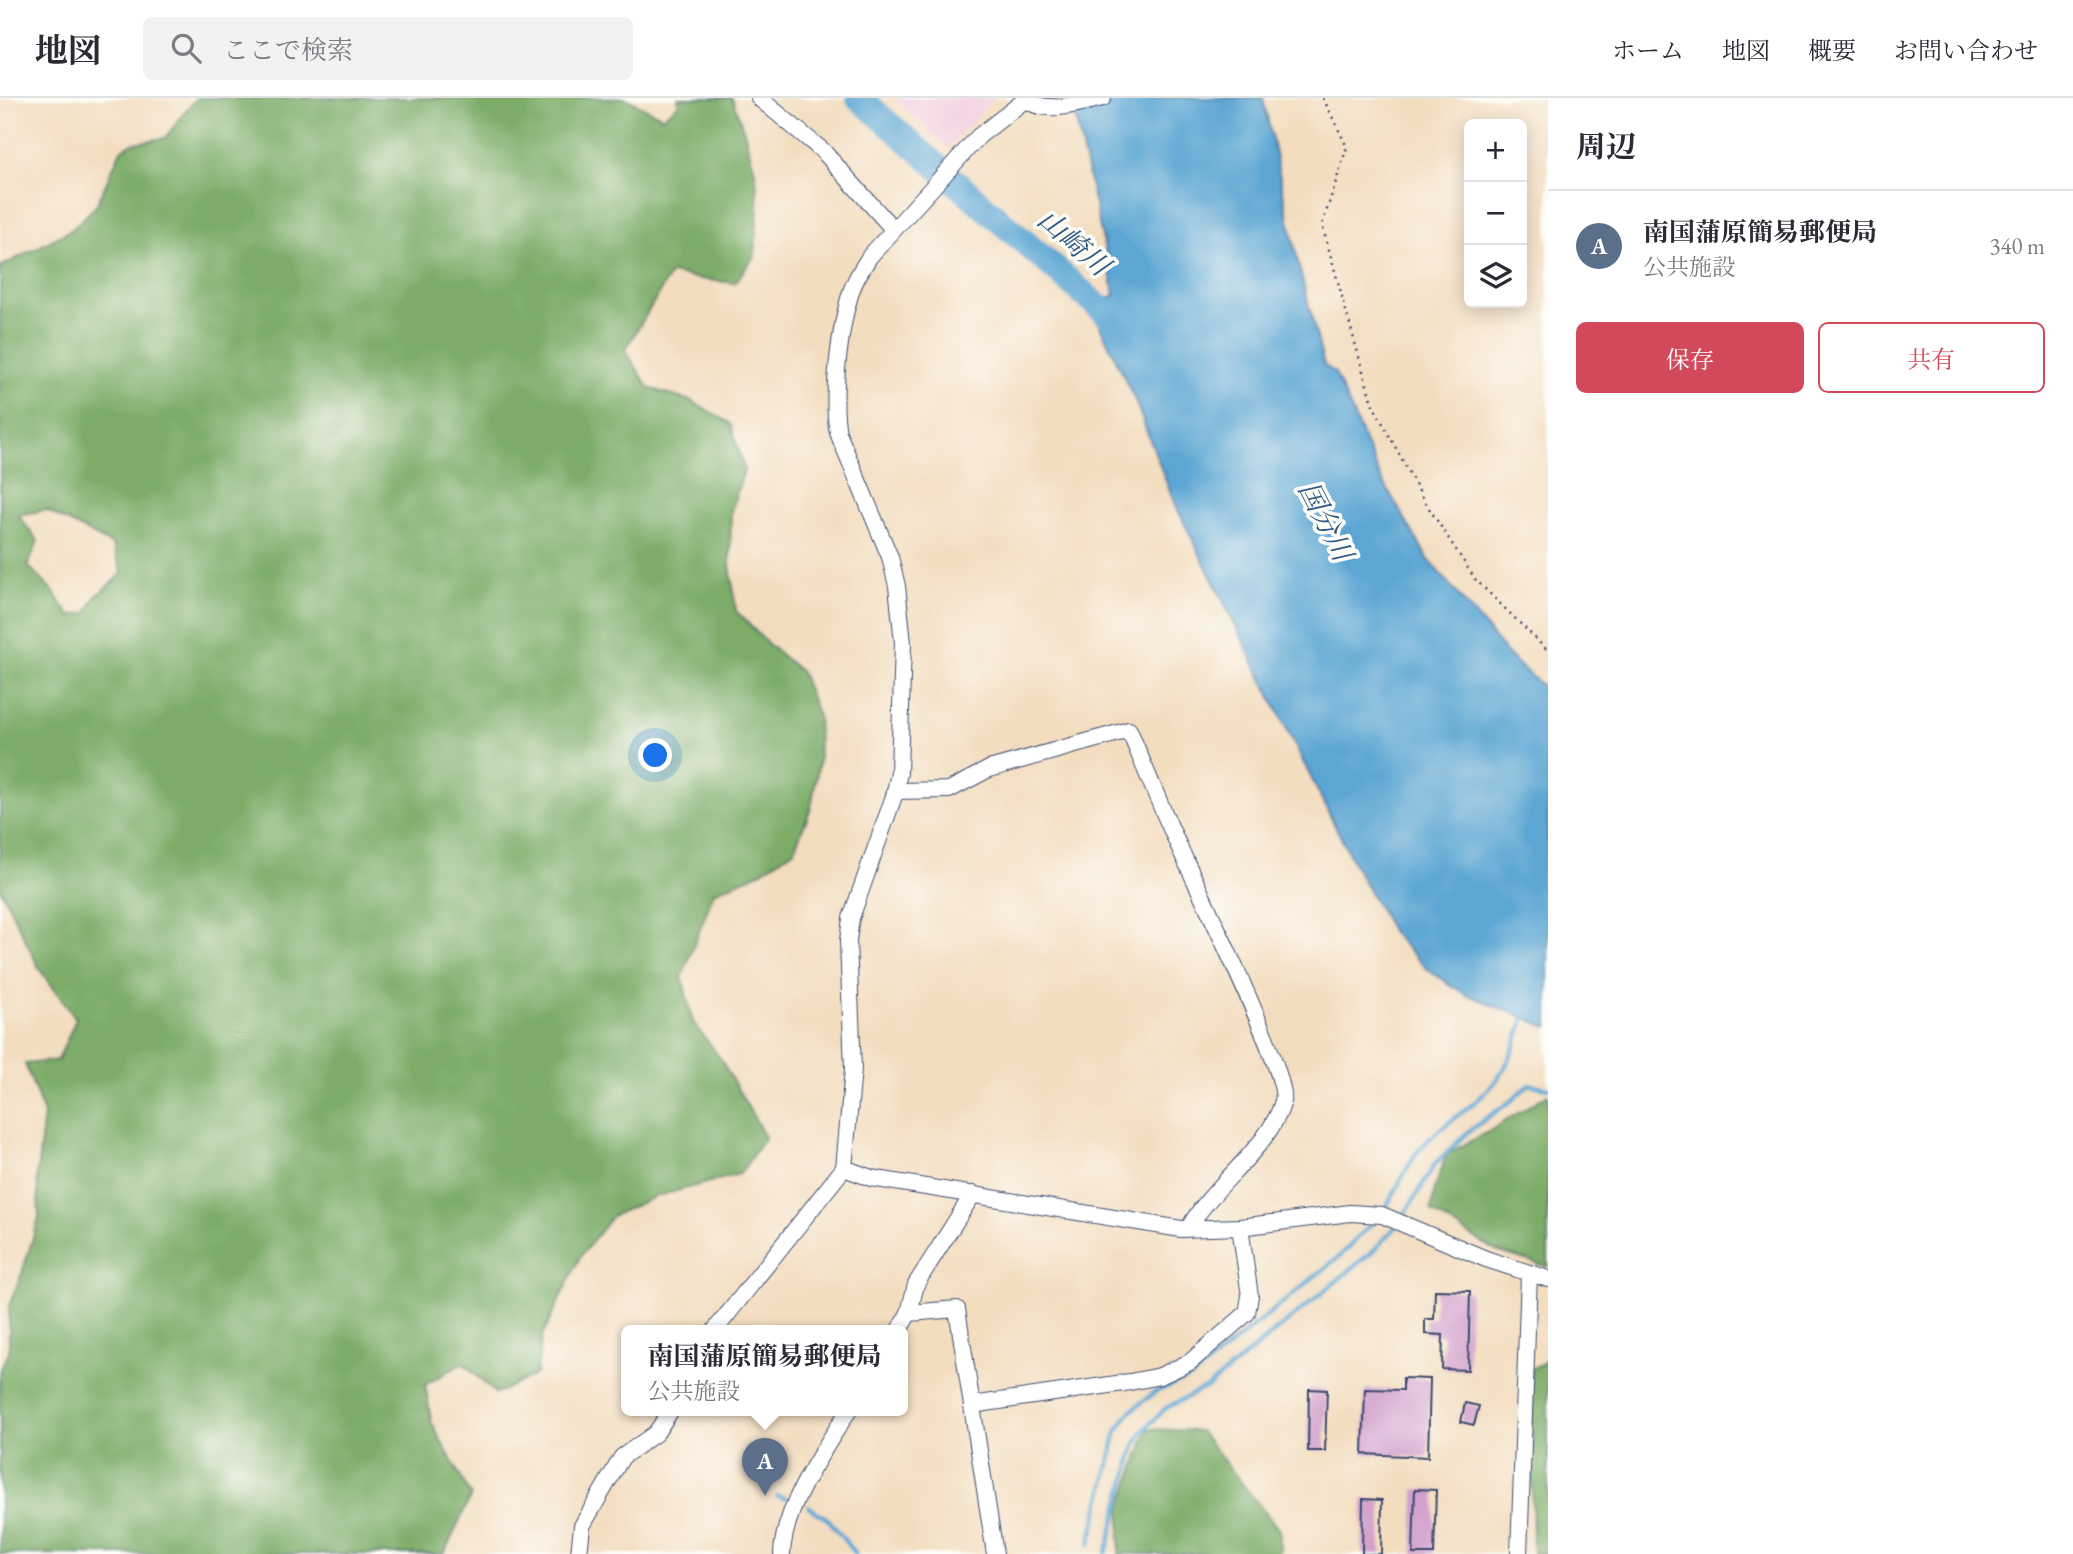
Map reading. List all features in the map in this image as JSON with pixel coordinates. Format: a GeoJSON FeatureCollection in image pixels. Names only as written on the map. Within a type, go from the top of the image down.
{"type":"FeatureCollection","features":[{"type":"Feature","properties":{"kind":"street"},"geometry":{"type":"LineString","coordinates":[[759,98],[823,151],[893,229]]}},
{"type":"Feature","properties":{"kind":"street"},"geometry":{"type":"LineString","coordinates":[[719,1325],[844,1168],[853,1069],[848,941],[851,918],[895,791],[901,755],[902,619],[890,557],[838,433],[835,398],[842,337],[852,290],[859,272],[893,229],[979,136],[1025,99],[1035,105],[1063,107],[1103,98]]}},
{"type":"Feature","properties":{"kind":"street"},"geometry":{"type":"LineString","coordinates":[[895,791],[949,790],[989,769],[1129,730],[1175,839],[1248,997],[1282,1084],[1283,1100],[1265,1133],[1254,1150],[1197,1213],[1189,1228]]}},
{"type":"Feature","properties":{"kind":"street"},"geometry":{"type":"LineString","coordinates":[[844,1168],[871,1178],[1189,1228],[1240,1227],[1332,1215],[1389,1218],[1486,1259],[1548,1279]]}},
{"type":"Feature","properties":{"kind":"street"},"geometry":{"type":"LineString","coordinates":[[902,1325],[909,1312],[916,1283],[973,1194]]}},
{"type":"Feature","properties":{"kind":"street"},"geometry":{"type":"LineString","coordinates":[[972,1405],[1130,1382],[1160,1376],[1190,1362],[1247,1313],[1250,1296],[1240,1227]]}},
{"type":"Feature","properties":{"kind":"street"},"geometry":{"type":"LineString","coordinates":[[1519,1554],[1529,1274]]}},
{"type":"Feature","properties":{"kind":"street"},"geometry":{"type":"LineString","coordinates":[[909,1312],[957,1309],[995,1554]]}},
{"type":"Feature","properties":{"kind":"street"},"geometry":{"type":"LineString","coordinates":[[579,1554],[582,1526],[622,1457],[656,1433],[667,1416]]}},
{"type":"Feature","properties":{"kind":"street"},"geometry":{"type":"LineString","coordinates":[[782,1554],[782,1541],[793,1509],[822,1452],[845,1416]]}},
{"type":"Feature","properties":{"kind":"path"},"geometry":{"type":"LineString","coordinates":[[1323,98],[1348,146],[1322,225],[1372,403],[1423,499],[1475,579],[1548,652]]}},
{"type":"Feature","properties":{"kind":"shaded area"},"geometry":{"type":"Polygon","coordinates":[[[893,98],[994,98],[948,148],[893,98]]]}},
{"type":"Feature","properties":{"kind":"green space"},"geometry":{"type":"Polygon","coordinates":[[[196,98],[625,98],[663,117],[678,105],[678,98],[732,98],[756,175],[758,210],[754,257],[735,283],[671,273],[625,350],[649,388],[691,401],[731,424],[744,470],[731,511],[730,565],[736,611],[767,643],[801,672],[818,716],[819,762],[811,808],[794,850],[757,874],[714,892],[682,977],[693,1022],[720,1058],[765,1137],[740,1174],[654,1197],[612,1216],[580,1257],[542,1336],[536,1374],[496,1394],[463,1363],[425,1385],[432,1424],[471,1496],[444,1554],[0,1554],[0,1369],[9,1353],[9,1306],[39,1218],[37,1174],[44,1114],[25,1064],[58,1060],[76,1019],[40,970],[0,888],[0,267],[71,230],[96,206],[121,150],[133,143],[165,138],[196,98]],[[46,510],[18,515],[38,541],[28,566],[51,589],[70,616],[87,613],[95,597],[122,574],[113,545],[46,510]]]}},
{"type":"Feature","properties":{"kind":"green space"},"geometry":{"type":"Polygon","coordinates":[[[1548,1094],[1548,1267],[1496,1251],[1431,1211],[1435,1188],[1447,1154],[1548,1094]]]}},
{"type":"Feature","properties":{"kind":"green space"},"geometry":{"type":"Polygon","coordinates":[[[1548,1360],[1548,1554],[1533,1554],[1531,1369],[1548,1360]]]}},
{"type":"Feature","properties":{"kind":"green space"},"geometry":{"type":"Polygon","coordinates":[[[1148,1429],[1200,1431],[1280,1531],[1280,1554],[1119,1554],[1121,1508],[1148,1429]]]}},
{"type":"Feature","properties":{"kind":"water","name":"国分川"},"geometry":{"type":"Polygon","coordinates":[[[1071,98],[1263,98],[1299,267],[1324,365],[1335,373],[1380,476],[1428,559],[1508,655],[1548,691],[1548,1027],[1465,994],[1428,970],[1393,934],[1354,864],[1174,502],[1134,398],[1100,326],[1107,299],[1115,295],[1071,98]]]}},
{"type":"Feature","properties":{"kind":"building"},"geometry":{"type":"Polygon","coordinates":[[[1435,1290],[1470,1291],[1468,1370],[1442,1369],[1443,1335],[1425,1334],[1425,1319],[1434,1319],[1435,1290]]]}},
{"type":"Feature","properties":{"kind":"building"},"geometry":{"type":"Polygon","coordinates":[[[1403,1378],[1430,1379],[1428,1457],[1363,1454],[1365,1389],[1403,1390],[1403,1378]]]}},
{"type":"Feature","properties":{"kind":"building"},"geometry":{"type":"Polygon","coordinates":[[[1309,1389],[1327,1390],[1325,1451],[1308,1451],[1309,1389]]]}},
{"type":"Feature","properties":{"kind":"building"},"geometry":{"type":"Polygon","coordinates":[[[1465,1403],[1479,1406],[1474,1425],[1461,1422],[1465,1403]]]}},
{"type":"Feature","properties":{"kind":"building"},"geometry":{"type":"Polygon","coordinates":[[[1415,1489],[1436,1490],[1434,1554],[1413,1554],[1415,1489]]]}},
{"type":"Feature","properties":{"kind":"building"},"geometry":{"type":"Polygon","coordinates":[[[1363,1499],[1382,1500],[1381,1554],[1362,1554],[1363,1499]]]}},
{"type":"Feature","properties":{"kind":"waterway","name":"山崎川"},"geometry":{"type":"LineString","coordinates":[[859,98],[1131,335]]}},
{"type":"Feature","properties":{"kind":"waterway"},"geometry":{"type":"LineString","coordinates":[[1382,1212],[1418,1151],[1498,1078],[1511,1055],[1526,1013]]}},
{"type":"Feature","properties":{"kind":"waterway"},"geometry":{"type":"LineString","coordinates":[[1402,1219],[1435,1164],[1469,1131],[1512,1100],[1529,1084],[1548,1088]]}},
{"type":"Feature","properties":{"kind":"waterway"},"geometry":{"type":"LineString","coordinates":[[1090,1544],[1117,1431],[1130,1412],[1155,1392],[1193,1376],[1341,1255],[1376,1219]]}},
{"type":"Feature","properties":{"kind":"waterway"},"geometry":{"type":"LineString","coordinates":[[1106,1554],[1135,1445],[1143,1431],[1166,1408],[1209,1386],[1373,1251],[1397,1226]]}},
{"type":"Feature","properties":{"kind":"waterway"},"geometry":{"type":"LineString","coordinates":[[777,1496],[785,1498]]}},
{"type":"Feature","properties":{"kind":"waterway"},"geometry":{"type":"LineString","coordinates":[[809,1507],[829,1520],[855,1554]]}},
{"type":"Feature","properties":{"kind":"place","name":"南国蒲原簡易郵便局"},"geometry":{"type":"Point","coordinates":[765,1496]}}]}
